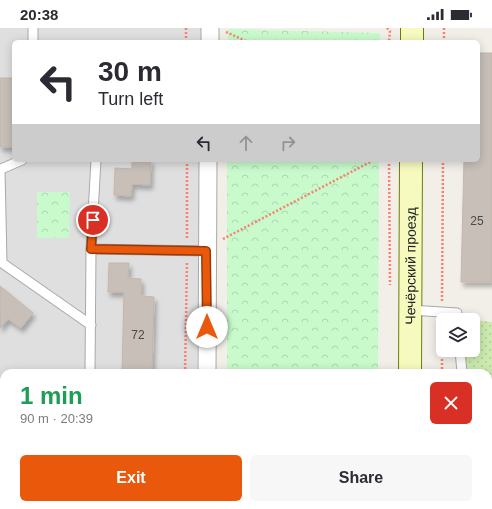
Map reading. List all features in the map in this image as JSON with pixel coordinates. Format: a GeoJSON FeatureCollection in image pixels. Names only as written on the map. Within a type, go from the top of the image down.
{"type":"FeatureCollection","features":[{"type":"Feature","properties":{"kind":"main road"},"geometry":{"type":"LineString","coordinates":[[412,28],[412,40]]}},
{"type":"Feature","properties":{"kind":"main road","name":"Чечёрский проезд"},"geometry":{"type":"LineString","coordinates":[[410,369],[411,162]]}},
{"type":"Feature","properties":{"kind":"street"},"geometry":{"type":"LineString","coordinates":[[211,40],[217,30]]}},
{"type":"Feature","properties":{"kind":"street"},"geometry":{"type":"LineString","coordinates":[[207,369],[213,246],[208,162]]}},
{"type":"Feature","properties":{"kind":"lane"},"geometry":{"type":"LineString","coordinates":[[33,28],[33,40]]}},
{"type":"Feature","properties":{"kind":"lane"},"geometry":{"type":"LineString","coordinates":[[17,162],[0,169],[2,262],[91,325]]}},
{"type":"Feature","properties":{"kind":"lane"},"geometry":{"type":"LineString","coordinates":[[90,369],[91,249],[96,162]]}},
{"type":"Feature","properties":{"kind":"lane"},"geometry":{"type":"LineString","coordinates":[[91,249],[187,251],[213,246]]}},
{"type":"Feature","properties":{"kind":"lane"},"geometry":{"type":"LineString","coordinates":[[410,310],[457,313]]}},
{"type":"Feature","properties":{"kind":"lane"},"geometry":{"type":"LineString","coordinates":[[461,357],[462,369]]}},
{"type":"Feature","properties":{"kind":"path"},"geometry":{"type":"LineString","coordinates":[[186,28],[186,40]]}},
{"type":"Feature","properties":{"kind":"path"},"geometry":{"type":"LineString","coordinates":[[387,28],[390,31],[390,40]]}},
{"type":"Feature","properties":{"kind":"path"},"geometry":{"type":"LineString","coordinates":[[444,28],[444,40]]}},
{"type":"Feature","properties":{"kind":"path"},"geometry":{"type":"LineString","coordinates":[[217,30],[243,40]]}},
{"type":"Feature","properties":{"kind":"path"},"geometry":{"type":"LineString","coordinates":[[186,369],[187,162]]}},
{"type":"Feature","properties":{"kind":"path"},"geometry":{"type":"LineString","coordinates":[[213,246],[370,162]]}},
{"type":"Feature","properties":{"kind":"path"},"geometry":{"type":"LineString","coordinates":[[389,162],[390,286]]}},
{"type":"Feature","properties":{"kind":"path"},"geometry":{"type":"LineString","coordinates":[[442,369],[443,162]]}},
{"type":"Feature","properties":{"kind":"shaded area"},"geometry":{"type":"Polygon","coordinates":[[[0,28],[203,28],[203,40],[12,40],[12,162],[201,162],[197,369],[0,369],[0,28]]]}},
{"type":"Feature","properties":{"kind":"green space"},"geometry":{"type":"Polygon","coordinates":[[[228,29],[380,33],[380,40],[228,40],[228,29]]]}},
{"type":"Feature","properties":{"kind":"green space"},"geometry":{"type":"Polygon","coordinates":[[[227,162],[379,162],[378,369],[227,369],[227,162]]]}},
{"type":"Feature","properties":{"kind":"green space"},"geometry":{"type":"Polygon","coordinates":[[[37,192],[70,192],[69,238],[37,238],[37,192]]]}},
{"type":"Feature","properties":{"kind":"green space"},"geometry":{"type":"Polygon","coordinates":[[[480,321],[492,322],[492,369],[460,369],[461,357],[480,357],[480,321]]]}},
{"type":"Feature","properties":{"kind":"building"},"geometry":{"type":"Polygon","coordinates":[[[480,53],[492,53],[492,282],[461,282],[464,162],[480,162],[480,53]]]}},
{"type":"Feature","properties":{"kind":"building"},"geometry":{"type":"Polygon","coordinates":[[[0,78],[12,78],[12,147],[0,147],[0,78]]]}},
{"type":"Feature","properties":{"kind":"building"},"geometry":{"type":"Polygon","coordinates":[[[132,162],[151,162],[150,185],[132,184],[131,196],[114,195],[115,168],[132,169],[132,162]]]}},
{"type":"Feature","properties":{"kind":"building"},"geometry":{"type":"Polygon","coordinates":[[[109,263],[129,263],[128,278],[141,279],[141,296],[154,297],[152,369],[122,369],[124,292],[108,292],[109,263]]]}},
{"type":"Feature","properties":{"kind":"building"},"geometry":{"type":"Polygon","coordinates":[[[0,286],[33,313],[21,328],[8,319],[0,328],[0,286]]]}},
{"type":"Feature","properties":{"kind":"route"},"geometry":{"type":"LineString","coordinates":[[93,220],[91,249],[206,251],[207,327]]}}]}
